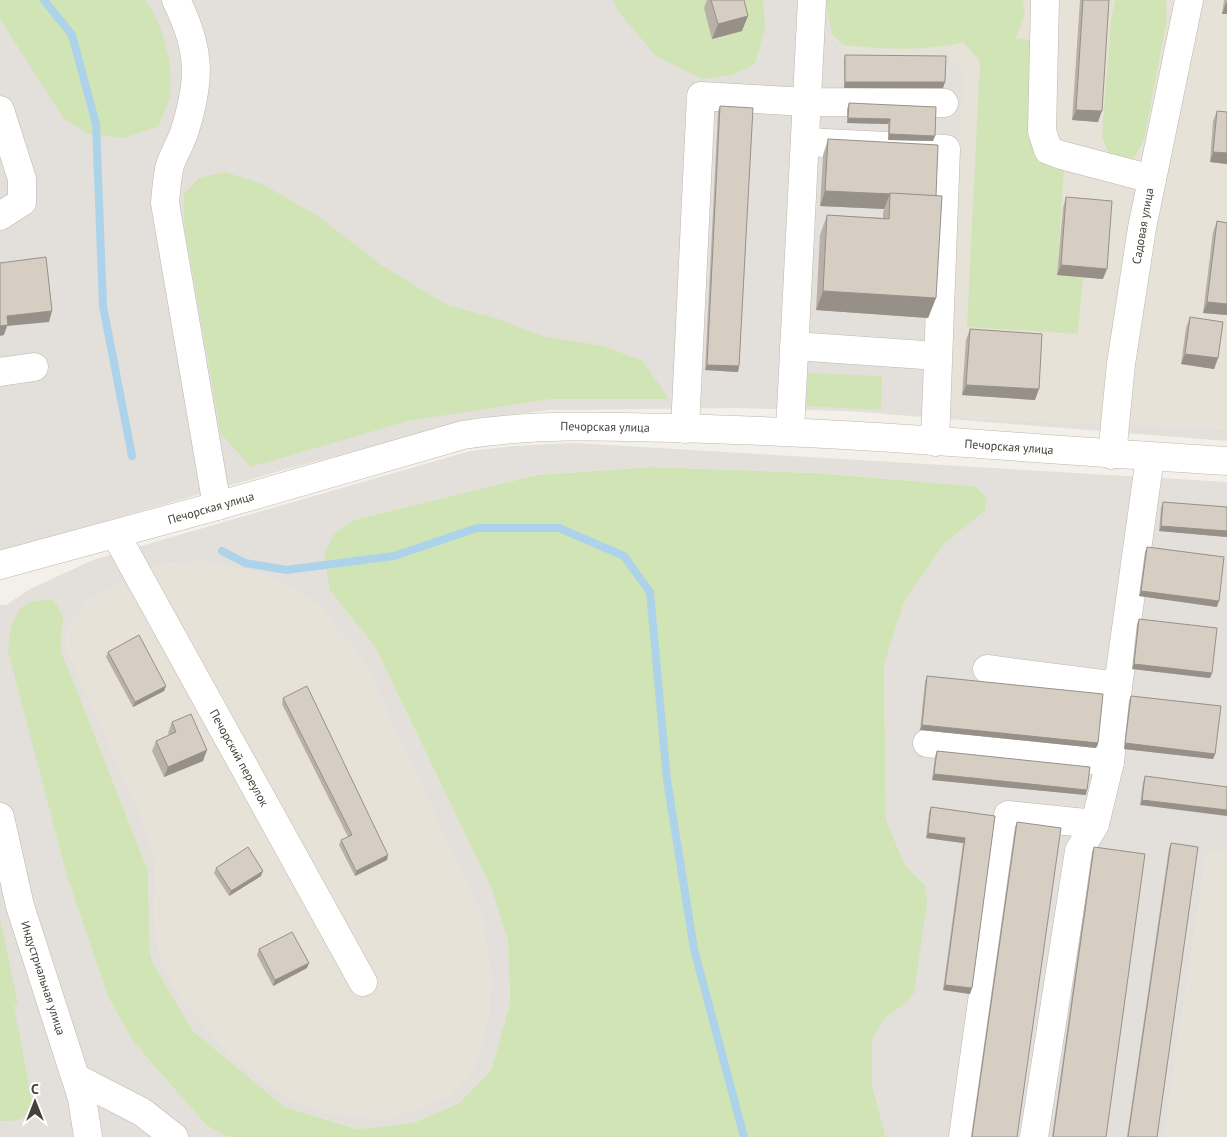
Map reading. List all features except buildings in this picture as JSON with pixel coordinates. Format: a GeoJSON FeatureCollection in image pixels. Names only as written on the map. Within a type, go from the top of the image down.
{"type":"FeatureCollection","features":[{"type":"Feature","properties":{"kind":"street"},"geometry":{"type":"LineString","coordinates":[[176,0],[190,29],[196,73],[194,99],[183,135],[170,167],[165,203],[217,506]]}},
{"type":"Feature","properties":{"kind":"street"},"geometry":{"type":"LineString","coordinates":[[790,432],[812,0]]}},
{"type":"Feature","properties":{"kind":"street"},"geometry":{"type":"LineString","coordinates":[[1045,0],[1042,131],[1048,150],[1061,156],[1152,179]]}},
{"type":"Feature","properties":{"kind":"street","name":"Садовая улица"},"geometry":{"type":"LineString","coordinates":[[1112,454],[1123,354],[1152,179],[1188,0]]}},
{"type":"Feature","properties":{"kind":"street"},"geometry":{"type":"LineString","coordinates":[[685,428],[700,96],[807,102],[944,103]]}},
{"type":"Feature","properties":{"kind":"street"},"geometry":{"type":"LineString","coordinates":[[0,110],[22,178],[22,202],[0,216]]}},
{"type":"Feature","properties":{"kind":"street"},"geometry":{"type":"LineString","coordinates":[[805,142],[946,149],[935,442]]}},
{"type":"Feature","properties":{"kind":"street"},"geometry":{"type":"LineString","coordinates":[[794,346],[938,356]]}},
{"type":"Feature","properties":{"kind":"street"},"geometry":{"type":"LineString","coordinates":[[0,372],[34,367]]}},
{"type":"Feature","properties":{"kind":"street","name":"Печорская улица"},"geometry":{"type":"LineString","coordinates":[[0,564],[217,506],[463,435],[498,429],[550,426],[790,432],[1227,462]]}},
{"type":"Feature","properties":{"kind":"street"},"geometry":{"type":"LineString","coordinates":[[1034,1137],[1079,851],[1096,824],[1110,762],[1118,686],[1150,457]]}},
{"type":"Feature","properties":{"kind":"street","name":"Печорский переулок"},"geometry":{"type":"LineString","coordinates":[[116,534],[363,982]]}},
{"type":"Feature","properties":{"kind":"street"},"geometry":{"type":"LineString","coordinates":[[987,669],[1118,686]]}},
{"type":"Feature","properties":{"kind":"street"},"geometry":{"type":"LineString","coordinates":[[927,743],[1110,762]]}},
{"type":"Feature","properties":{"kind":"street"},"geometry":{"type":"LineString","coordinates":[[963,1137],[1008,815],[1096,824]]}},
{"type":"Feature","properties":{"kind":"street","name":"Индустриальная улица"},"geometry":{"type":"LineString","coordinates":[[0,817],[20,906],[82,1098],[88,1137]]}},
{"type":"Feature","properties":{"kind":"street"},"geometry":{"type":"LineString","coordinates":[[76,1078],[142,1112],[174,1137]]}},
{"type":"Feature","properties":{"kind":"shaded area"},"geometry":{"type":"Polygon","coordinates":[[[0,0],[831,0],[832,34],[839,49],[847,54],[948,56],[961,66],[963,78],[948,330],[948,410],[950,414],[967,418],[1227,429],[1227,441],[847,411],[734,408],[550,410],[460,423],[280,471],[54,536],[18,549],[0,561],[0,0]]]}},
{"type":"Feature","properties":{"kind":"shaded area"},"geometry":{"type":"Polygon","coordinates":[[[831,0],[1227,0],[1227,429],[967,418],[950,414],[948,410],[948,56],[847,54],[839,50],[832,34],[831,0]]]}},
{"type":"Feature","properties":{"kind":"shaded area"},"geometry":{"type":"Polygon","coordinates":[[[574,443],[1227,482],[1227,850],[1212,852],[1206,858],[1164,1137],[886,1137],[872,1085],[872,1040],[884,1019],[903,1005],[925,885],[905,865],[886,819],[884,665],[905,600],[945,543],[985,511],[975,486],[816,473],[650,467],[537,475],[353,520],[334,534],[330,591],[375,647],[492,890],[508,942],[510,1003],[491,1070],[459,1103],[413,1123],[357,1129],[285,1107],[193,1031],[153,963],[150,952],[148,870],[62,653],[61,636],[64,617],[54,600],[68,880],[108,997],[134,1043],[207,1126],[228,1137],[0,1137],[0,605],[6,605],[30,589],[93,560],[470,451],[514,446],[574,443]],[[208,562],[160,564],[89,600],[67,627],[66,647],[143,820],[156,860],[154,919],[160,959],[182,1001],[232,1055],[286,1098],[329,1113],[386,1119],[450,1095],[475,1067],[488,1016],[491,980],[482,918],[365,664],[319,605],[266,575],[208,562]]]}},
{"type":"Feature","properties":{"kind":"shaded area"},"geometry":{"type":"Polygon","coordinates":[[[208,562],[266,575],[319,605],[365,664],[482,918],[491,980],[488,1016],[475,1067],[450,1095],[386,1119],[329,1113],[286,1098],[232,1055],[182,1001],[160,959],[154,919],[156,860],[143,820],[66,647],[67,627],[89,600],[160,564],[208,562]]]}},
{"type":"Feature","properties":{"kind":"shaded area"},"geometry":{"type":"Polygon","coordinates":[[[1227,850],[1227,1137],[1164,1137],[1206,858],[1212,852],[1227,850]]]}},
{"type":"Feature","properties":{"kind":"green space"},"geometry":{"type":"Polygon","coordinates":[[[0,0],[145,0],[152,10],[162,33],[169,59],[170,97],[158,126],[125,138],[89,134],[64,119],[0,19],[0,0]]]}},
{"type":"Feature","properties":{"kind":"green space"},"geometry":{"type":"Polygon","coordinates":[[[613,0],[763,0],[765,28],[755,64],[732,75],[702,79],[656,56],[618,11],[613,0]]]}},
{"type":"Feature","properties":{"kind":"green space"},"geometry":{"type":"Polygon","coordinates":[[[825,0],[1023,0],[1025,14],[1016,38],[1036,41],[1064,170],[1057,275],[1083,277],[1078,334],[967,327],[980,61],[963,42],[918,48],[843,45],[832,34],[825,0]]]}},
{"type":"Feature","properties":{"kind":"green space"},"geometry":{"type":"Polygon","coordinates":[[[1115,0],[1166,0],[1167,19],[1144,140],[1131,162],[1108,154],[1102,135],[1111,19],[1115,0]]]}},
{"type":"Feature","properties":{"kind":"green space"},"geometry":{"type":"Polygon","coordinates":[[[225,172],[262,184],[318,216],[381,265],[447,305],[498,319],[543,336],[603,346],[643,361],[669,399],[550,399],[408,421],[251,467],[221,434],[184,224],[184,194],[199,178],[225,172]]]}},
{"type":"Feature","properties":{"kind":"green space"},"geometry":{"type":"Polygon","coordinates":[[[808,373],[882,376],[881,410],[806,406],[808,373]]]}},
{"type":"Feature","properties":{"kind":"green space"},"geometry":{"type":"Polygon","coordinates":[[[650,467],[816,473],[975,486],[987,498],[985,511],[945,543],[905,600],[884,665],[886,819],[905,865],[925,885],[927,903],[914,993],[903,1005],[884,1019],[872,1040],[872,1085],[886,1137],[228,1137],[207,1126],[134,1043],[108,997],[68,880],[8,651],[11,629],[18,612],[31,602],[54,600],[64,617],[61,636],[62,653],[148,870],[150,952],[153,963],[193,1031],[285,1107],[357,1129],[413,1123],[459,1103],[491,1070],[510,1003],[508,942],[492,890],[375,647],[330,591],[324,555],[334,534],[353,520],[537,475],[650,467]]]}},
{"type":"Feature","properties":{"kind":"green space"},"geometry":{"type":"Polygon","coordinates":[[[0,918],[18,1005],[14,1006],[32,1102],[27,1113],[21,1119],[6,1121],[0,1121],[0,918]]]}},
{"type":"Feature","properties":{"kind":"waterway"},"geometry":{"type":"LineString","coordinates":[[44,0],[72,35],[96,124],[103,306],[132,456]]}},
{"type":"Feature","properties":{"kind":"waterway"},"geometry":{"type":"LineString","coordinates":[[222,551],[245,563],[286,570],[394,556],[477,528],[559,528],[624,556],[650,592],[667,780],[694,949],[744,1137]]}}]}
